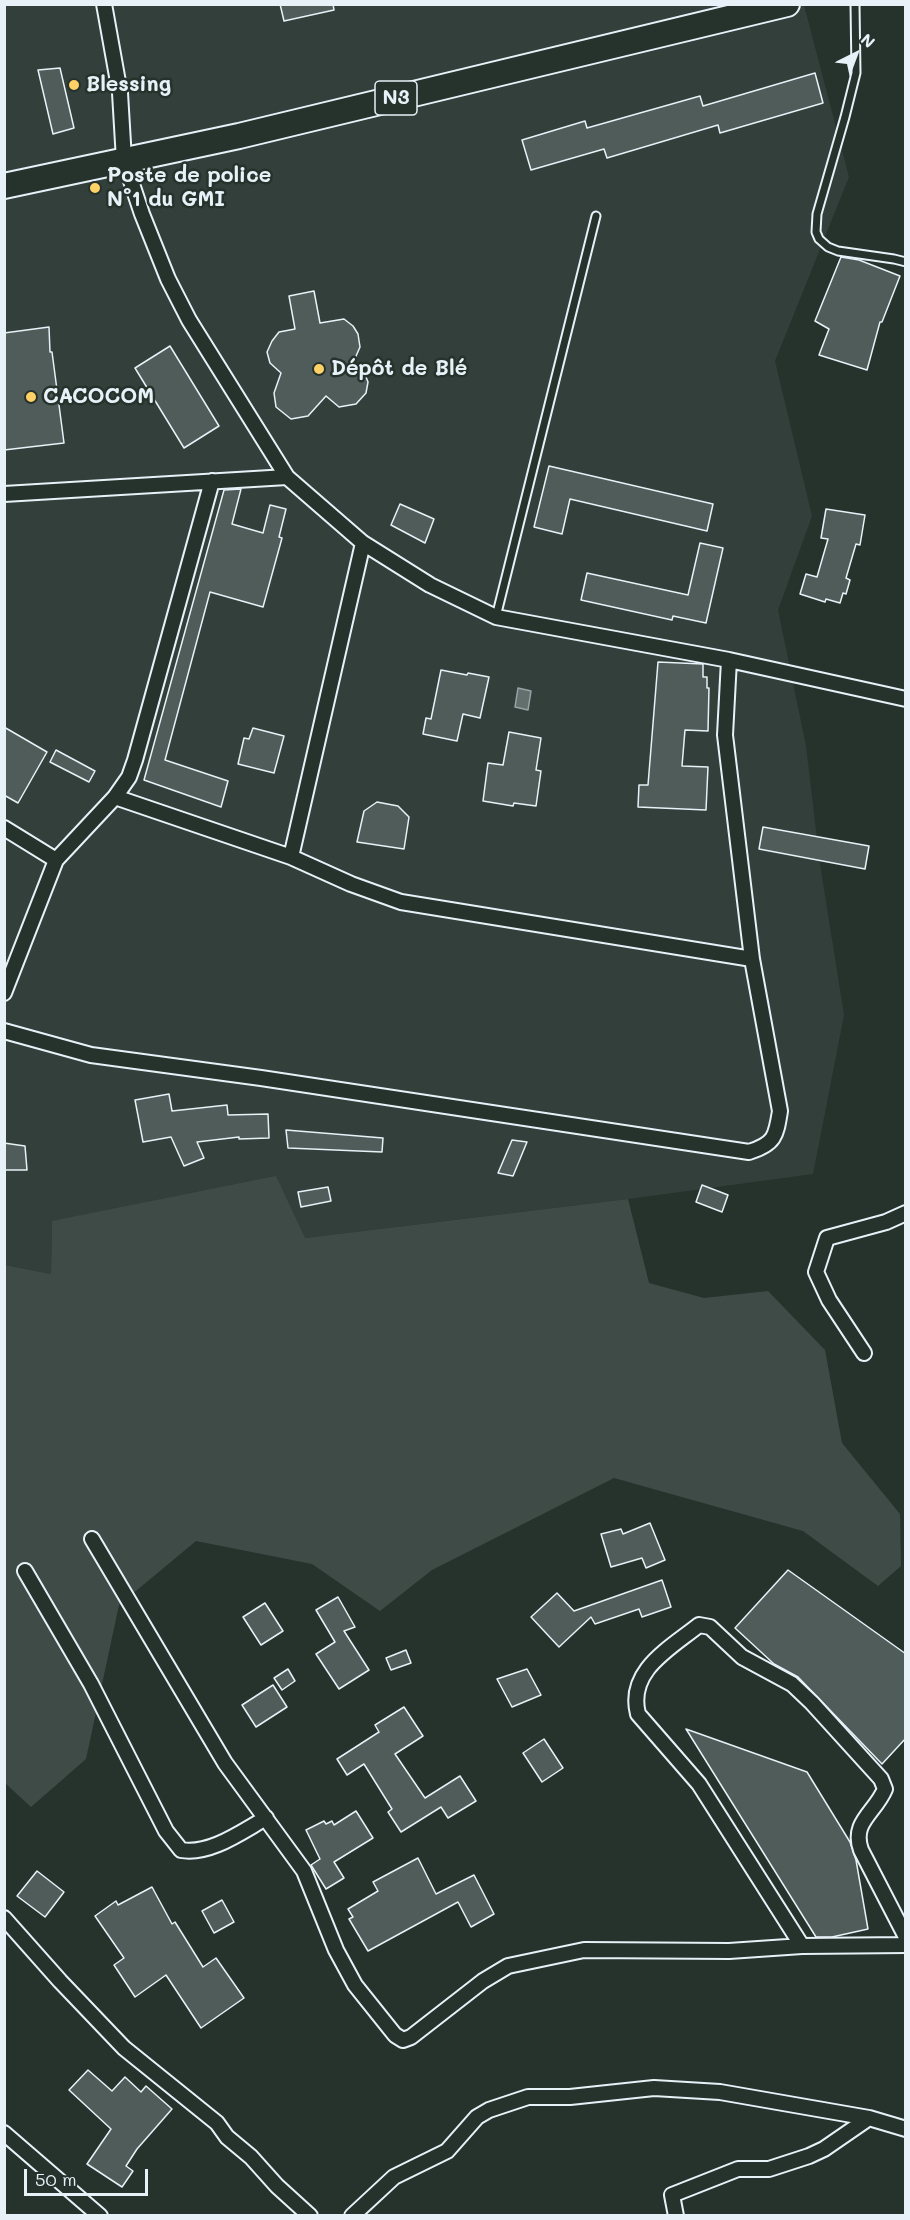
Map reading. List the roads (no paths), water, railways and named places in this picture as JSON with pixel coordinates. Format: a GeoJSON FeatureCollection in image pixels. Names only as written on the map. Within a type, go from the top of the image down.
{"type":"FeatureCollection","features":[{"type":"Feature","properties":{"kind":"highway","name":"N3"},"geometry":{"type":"LineString","coordinates":[[4,186],[251,133],[787,4]]}},
{"type":"Feature","properties":{"kind":"street"},"geometry":{"type":"LineString","coordinates":[[104,4],[120,93],[124,160],[142,214],[168,279],[189,320],[287,477],[363,543],[430,585],[496,617],[729,660],[906,699]]}},
{"type":"Feature","properties":{"kind":"street"},"geometry":{"type":"LineString","coordinates":[[4,494],[287,477]]}},
{"type":"Feature","properties":{"kind":"street"},"geometry":{"type":"LineString","coordinates":[[4,993],[56,860],[115,797],[129,777],[212,482]]}},
{"type":"Feature","properties":{"kind":"street"},"geometry":{"type":"LineString","coordinates":[[291,857],[363,543]]}},
{"type":"Feature","properties":{"kind":"street"},"geometry":{"type":"LineString","coordinates":[[4,1031],[91,1054],[749,1152],[765,1147],[776,1133],[780,1111],[752,959],[725,735],[729,660]]}},
{"type":"Feature","properties":{"kind":"street"},"geometry":{"type":"LineString","coordinates":[[115,797],[291,857],[351,884],[400,902],[752,959]]}},
{"type":"Feature","properties":{"kind":"street"},"geometry":{"type":"LineString","coordinates":[[4,828],[56,860]]}},
{"type":"Feature","properties":{"kind":"street"},"geometry":{"type":"LineString","coordinates":[[864,1353],[829,1300],[816,1272],[827,1238],[886,1222],[906,1213]]}},
{"type":"Feature","properties":{"kind":"street"},"geometry":{"type":"LineString","coordinates":[[92,1539],[225,1763],[304,1871],[336,1950],[355,1985],[395,2035],[403,2040],[411,2037],[483,1981],[508,1966],[584,1950],[729,1951],[802,1946],[906,1945]]}},
{"type":"Feature","properties":{"kind":"street"},"geometry":{"type":"LineString","coordinates":[[25,1571],[91,1684],[166,1831],[181,1850],[192,1852],[220,1843],[266,1818]]}},
{"type":"Feature","properties":{"kind":"street"},"geometry":{"type":"LineString","coordinates":[[802,1946],[699,1784],[638,1714],[635,1702],[638,1682],[652,1662],[699,1625],[710,1627],[742,1657],[792,1684],[812,1702],[881,1779],[885,1789],[881,1799],[861,1825],[857,1838],[906,1937]]}},
{"type":"Feature","properties":{"kind":"street"},"geometry":{"type":"LineString","coordinates":[[4,1918],[123,2048],[217,2123],[227,2137],[251,2157],[277,2186],[310,2216]]}},
{"type":"Feature","properties":{"kind":"street"},"geometry":{"type":"LineString","coordinates":[[352,2216],[394,2177],[447,2151],[477,2117],[489,2110],[528,2097],[570,2097],[654,2088],[720,2092],[869,2118],[906,2129]]}},
{"type":"Feature","properties":{"kind":"street"},"geometry":{"type":"LineString","coordinates":[[676,2216],[672,2195],[738,2169],[769,2169],[809,2156],[824,2150],[869,2118]]}},
{"type":"Feature","properties":{"kind":"street"},"geometry":{"type":"LineString","coordinates":[[4,2133],[100,2216]]}},
{"type":"Feature","properties":{"kind":"lane"},"geometry":{"type":"LineString","coordinates":[[855,4],[856,73],[817,214],[816,232],[819,239],[828,247],[838,251],[906,262]]}},
{"type":"Feature","properties":{"kind":"lane"},"geometry":{"type":"LineString","coordinates":[[496,617],[596,216]]}},
{"type":"Feature","properties":{"kind":"place","name":"Blessing"},"geometry":{"type":"Point","coordinates":[74,85]}},
{"type":"Feature","properties":{"kind":"place","name":"Poste de police N°1 du GMI"},"geometry":{"type":"Point","coordinates":[95,188]}},
{"type":"Feature","properties":{"kind":"place","name":"Dépôt de Blé"},"geometry":{"type":"Point","coordinates":[319,369]}},
{"type":"Feature","properties":{"kind":"place","name":"CACOCOM"},"geometry":{"type":"Point","coordinates":[31,397]}}]}
